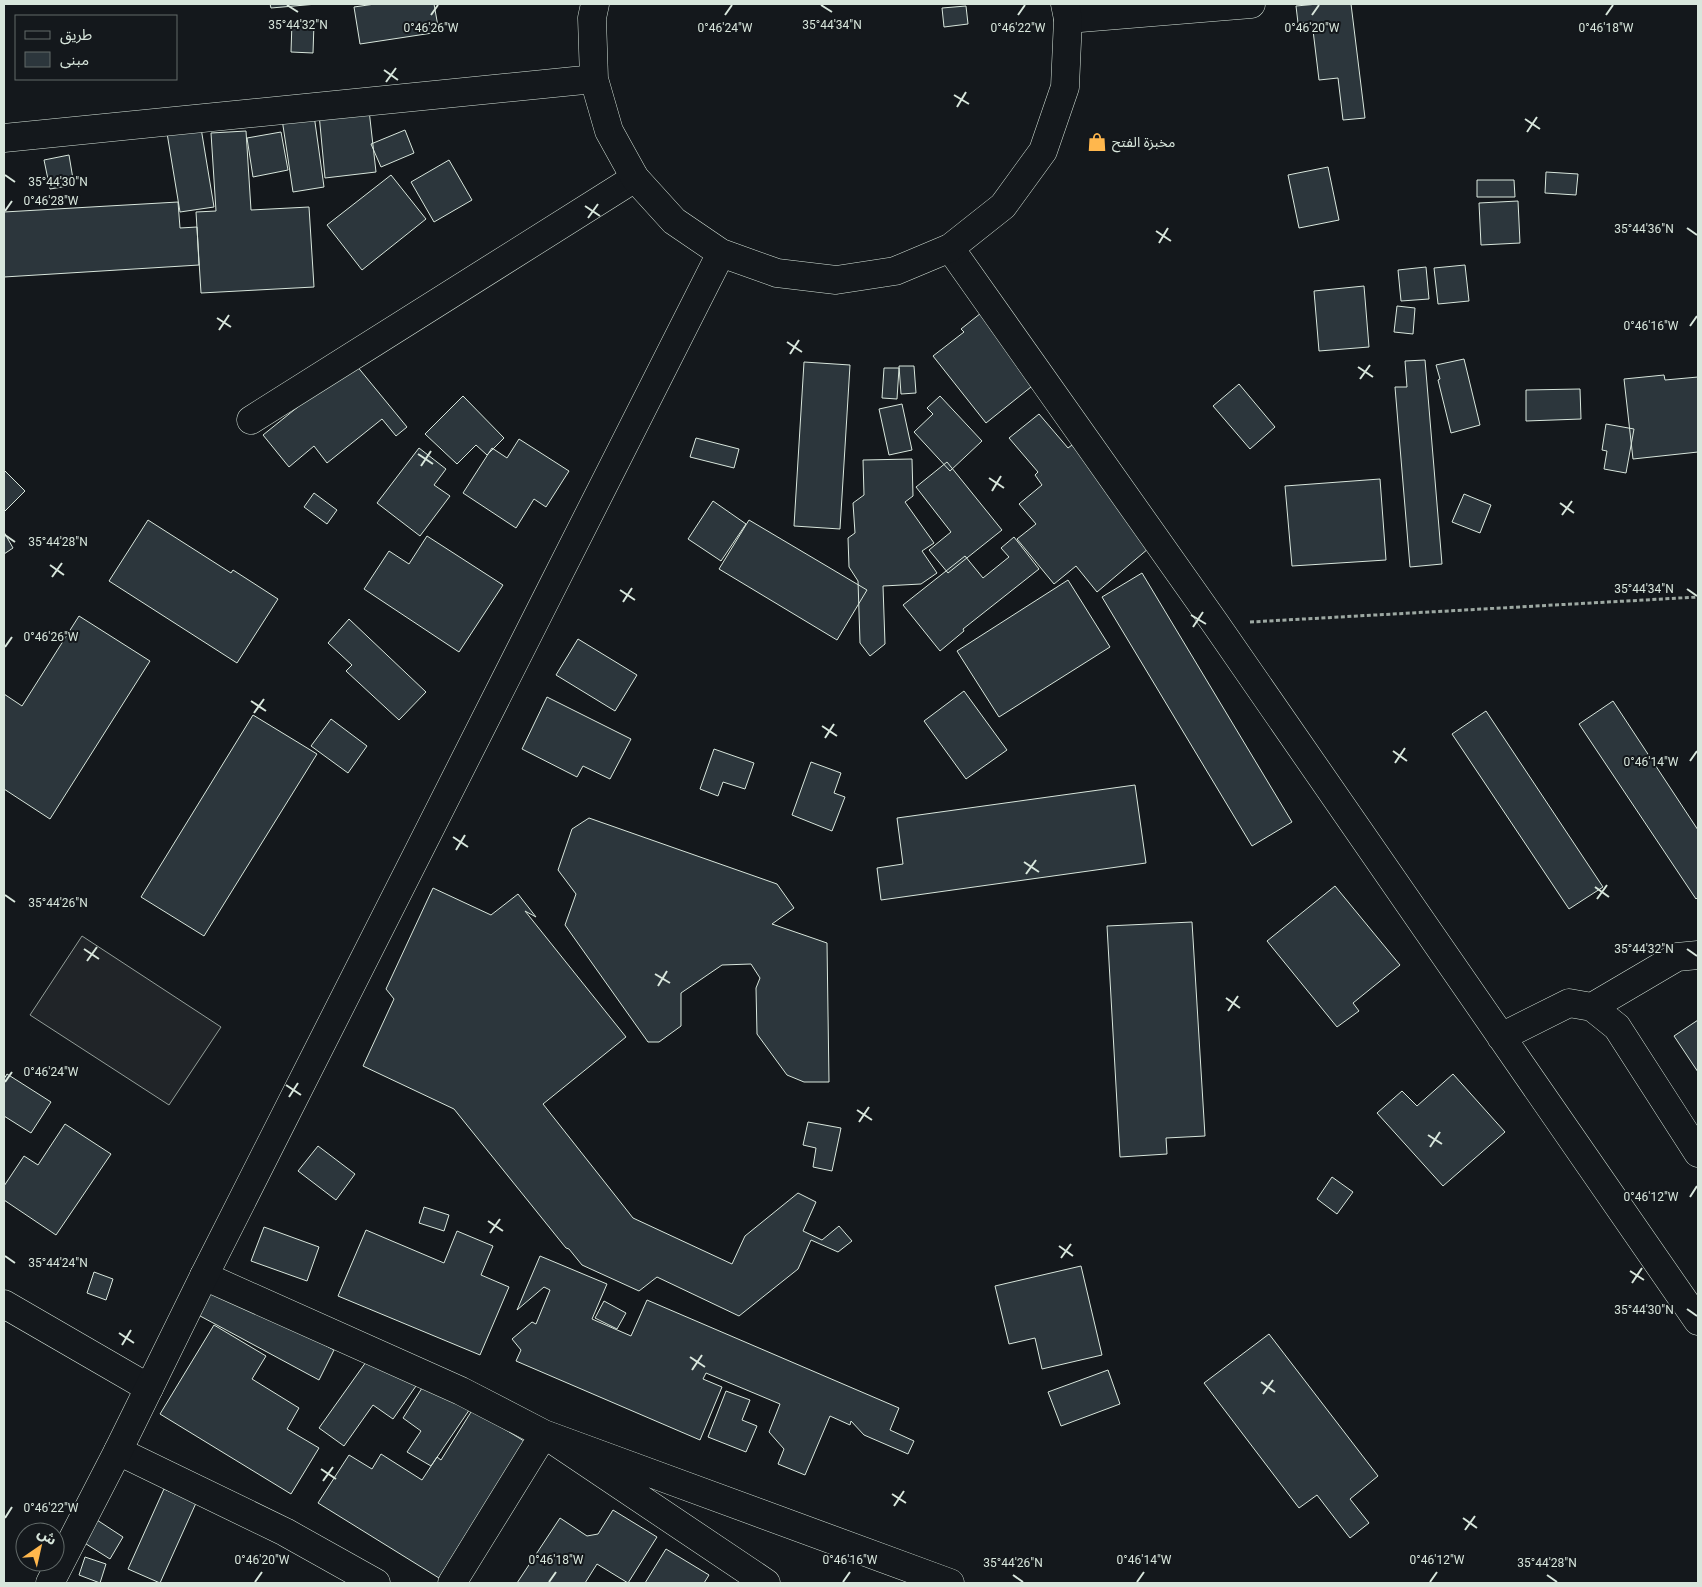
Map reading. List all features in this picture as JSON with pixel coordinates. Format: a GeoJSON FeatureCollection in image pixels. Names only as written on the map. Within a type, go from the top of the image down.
{"type":"FeatureCollection","features":[{"type":"Feature","properties":{"kind":"street"},"geometry":{"type":"LineString","coordinates":[[595,4],[592,18],[594,79],[609,131],[636,178],[674,221],[721,253],[777,273],[836,280],[895,271],[950,248],[1003,206],[1043,151],[1065,87],[1067,11],[1251,4]]}},
{"type":"Feature","properties":{"kind":"street"},"geometry":{"type":"LineString","coordinates":[[4,138],[594,79]]}},
{"type":"Feature","properties":{"kind":"street"},"geometry":{"type":"LineString","coordinates":[[251,420],[636,178]]}},
{"type":"Feature","properties":{"kind":"street"},"geometry":{"type":"LineString","coordinates":[[950,248],[1214,623],[1698,1321]]}},
{"type":"Feature","properties":{"kind":"street"},"geometry":{"type":"LineString","coordinates":[[50,1583],[721,253]]}},
{"type":"Feature","properties":{"kind":"street"},"geometry":{"type":"LineString","coordinates":[[1592,1007],[1677,958],[1698,955]]}},
{"type":"Feature","properties":{"kind":"street"},"geometry":{"type":"LineString","coordinates":[[1502,1038],[1569,1004],[1592,1007],[1617,1027],[1698,1153]]}},
{"type":"Feature","properties":{"kind":"street"},"geometry":{"type":"LineString","coordinates":[[204,1276],[462,1391],[544,1434],[766,1583]]}},
{"type":"Feature","properties":{"kind":"street"},"geometry":{"type":"LineString","coordinates":[[4,1304],[149,1388]]}},
{"type":"Feature","properties":{"kind":"street"},"geometry":{"type":"LineString","coordinates":[[452,1583],[544,1434]]}},
{"type":"Feature","properties":{"kind":"street"},"geometry":{"type":"LineString","coordinates":[[544,1434],[950,1583]]}},
{"type":"Feature","properties":{"kind":"street"},"geometry":{"type":"LineString","coordinates":[[118,1451],[285,1532],[376,1583]]}},
{"type":"Feature","properties":{"kind":"path"},"geometry":{"type":"LineString","coordinates":[[1214,623],[1698,598]]}},
{"type":"Feature","properties":{"kind":"shaded area"},"geometry":{"type":"Polygon","coordinates":[[[82,936],[221,1027],[169,1105],[30,1015],[82,936]]]}},
{"type":"Feature","properties":{"kind":"building"},"geometry":{"type":"Polygon","coordinates":[[[270,4],[317,4],[271,8],[270,4]]]}},
{"type":"Feature","properties":{"kind":"building"},"geometry":{"type":"Polygon","coordinates":[[[375,4],[434,4],[439,32],[360,44],[354,7],[375,4]]]}},
{"type":"Feature","properties":{"kind":"building"},"geometry":{"type":"Polygon","coordinates":[[[1351,4],[1365,118],[1343,120],[1338,78],[1319,80],[1312,22],[1298,23],[1296,6],[1351,4]]]}},
{"type":"Feature","properties":{"kind":"building"},"geometry":{"type":"Polygon","coordinates":[[[966,6],[968,24],[944,27],[942,8],[966,6]]]}},
{"type":"Feature","properties":{"kind":"building"},"geometry":{"type":"Polygon","coordinates":[[[292,22],[314,23],[313,53],[291,52],[292,22]]]}},
{"type":"Feature","properties":{"kind":"building"},"geometry":{"type":"Polygon","coordinates":[[[369,110],[376,172],[325,178],[319,114],[369,110]]]}},
{"type":"Feature","properties":{"kind":"building"},"geometry":{"type":"Polygon","coordinates":[[[314,115],[324,187],[293,192],[282,119],[314,115]]]}},
{"type":"Feature","properties":{"kind":"building"},"geometry":{"type":"Polygon","coordinates":[[[200,122],[214,207],[180,212],[166,127],[200,122]]]}},
{"type":"Feature","properties":{"kind":"building"},"geometry":{"type":"Polygon","coordinates":[[[405,130],[414,153],[381,167],[371,144],[405,130]]]}},
{"type":"Feature","properties":{"kind":"building"},"geometry":{"type":"Polygon","coordinates":[[[246,131],[251,210],[309,207],[314,287],[201,293],[196,212],[216,211],[211,133],[246,131]]]}},
{"type":"Feature","properties":{"kind":"building"},"geometry":{"type":"Polygon","coordinates":[[[281,132],[288,170],[253,177],[247,138],[281,132]]]}},
{"type":"Feature","properties":{"kind":"building"},"geometry":{"type":"Polygon","coordinates":[[[69,155],[74,185],[50,189],[44,160],[69,155]]]}},
{"type":"Feature","properties":{"kind":"building"},"geometry":{"type":"Polygon","coordinates":[[[449,160],[472,200],[434,222],[411,182],[449,160]]]}},
{"type":"Feature","properties":{"kind":"building"},"geometry":{"type":"Polygon","coordinates":[[[1328,167],[1339,220],[1299,228],[1288,175],[1328,167]]]}},
{"type":"Feature","properties":{"kind":"building"},"geometry":{"type":"Polygon","coordinates":[[[1546,172],[1578,174],[1576,195],[1545,193],[1546,172]]]}},
{"type":"Feature","properties":{"kind":"building"},"geometry":{"type":"Polygon","coordinates":[[[391,175],[426,219],[362,270],[327,225],[391,175]]]}},
{"type":"Feature","properties":{"kind":"building"},"geometry":{"type":"Polygon","coordinates":[[[1477,180],[1514,180],[1515,197],[1477,197],[1477,180]]]}},
{"type":"Feature","properties":{"kind":"building"},"geometry":{"type":"Polygon","coordinates":[[[1518,201],[1520,243],[1481,245],[1479,203],[1518,201]]]}},
{"type":"Feature","properties":{"kind":"building"},"geometry":{"type":"Polygon","coordinates":[[[178,202],[180,228],[197,227],[199,265],[4,277],[4,212],[178,202]]]}},
{"type":"Feature","properties":{"kind":"building"},"geometry":{"type":"Polygon","coordinates":[[[1465,265],[1469,301],[1438,304],[1434,268],[1465,265]]]}},
{"type":"Feature","properties":{"kind":"building"},"geometry":{"type":"Polygon","coordinates":[[[1426,267],[1429,299],[1401,301],[1398,270],[1426,267]]]}},
{"type":"Feature","properties":{"kind":"building"},"geometry":{"type":"Polygon","coordinates":[[[1364,286],[1369,347],[1319,351],[1314,291],[1364,286]]]}},
{"type":"Feature","properties":{"kind":"building"},"geometry":{"type":"Polygon","coordinates":[[[1397,306],[1415,308],[1413,334],[1394,332],[1397,306]]]}},
{"type":"Feature","properties":{"kind":"building"},"geometry":{"type":"Polygon","coordinates":[[[981,313],[1036,383],[986,423],[933,356],[964,332],[961,329],[981,313]]]}},
{"type":"Feature","properties":{"kind":"building"},"geometry":{"type":"Polygon","coordinates":[[[347,354],[407,427],[396,436],[382,419],[327,463],[314,446],[289,467],[263,435],[299,406],[292,398],[347,354]]]}},
{"type":"Feature","properties":{"kind":"building"},"geometry":{"type":"Polygon","coordinates":[[[1464,359],[1480,425],[1451,433],[1436,365],[1464,359]]]}},
{"type":"Feature","properties":{"kind":"building"},"geometry":{"type":"Polygon","coordinates":[[[1425,360],[1442,564],[1410,567],[1395,387],[1407,387],[1405,361],[1425,360]]]}},
{"type":"Feature","properties":{"kind":"building"},"geometry":{"type":"Polygon","coordinates":[[[804,362],[850,365],[840,529],[794,526],[804,362]]]}},
{"type":"Feature","properties":{"kind":"building"},"geometry":{"type":"Polygon","coordinates":[[[899,366],[914,366],[916,393],[901,394],[899,366]]]}},
{"type":"Feature","properties":{"kind":"building"},"geometry":{"type":"Polygon","coordinates":[[[884,368],[899,368],[897,399],[882,398],[884,368]]]}},
{"type":"Feature","properties":{"kind":"building"},"geometry":{"type":"Polygon","coordinates":[[[1664,375],[1665,380],[1698,377],[1698,452],[1633,459],[1624,379],[1664,375]]]}},
{"type":"Feature","properties":{"kind":"building"},"geometry":{"type":"Polygon","coordinates":[[[1239,384],[1275,427],[1250,449],[1213,406],[1239,384]]]}},
{"type":"Feature","properties":{"kind":"building"},"geometry":{"type":"Polygon","coordinates":[[[1580,389],[1581,419],[1526,421],[1526,390],[1580,389]]]}},
{"type":"Feature","properties":{"kind":"building"},"geometry":{"type":"Polygon","coordinates":[[[463,396],[504,438],[487,455],[476,445],[457,464],[425,434],[463,396]]]}},
{"type":"Feature","properties":{"kind":"building"},"geometry":{"type":"Polygon","coordinates":[[[940,396],[982,441],[950,471],[914,432],[933,414],[927,408],[940,396]]]}},
{"type":"Feature","properties":{"kind":"building"},"geometry":{"type":"Polygon","coordinates":[[[902,404],[912,450],[889,455],[879,409],[902,404]]]}},
{"type":"Feature","properties":{"kind":"building"},"geometry":{"type":"Polygon","coordinates":[[[1039,414],[1068,448],[1072,445],[1155,543],[1097,592],[1076,566],[1054,584],[1017,539],[1036,524],[1019,504],[1042,485],[1035,475],[1038,472],[1009,438],[1039,414]]]}},
{"type":"Feature","properties":{"kind":"building"},"geometry":{"type":"Polygon","coordinates":[[[1606,424],[1634,429],[1626,473],[1604,469],[1607,451],[1602,450],[1606,424]]]}},
{"type":"Feature","properties":{"kind":"building"},"geometry":{"type":"Polygon","coordinates":[[[696,438],[739,449],[734,468],[690,457],[696,438]]]}},
{"type":"Feature","properties":{"kind":"building"},"geometry":{"type":"Polygon","coordinates":[[[519,439],[569,471],[546,507],[534,499],[516,528],[463,493],[492,448],[507,458],[519,439]]]}},
{"type":"Feature","properties":{"kind":"building"},"geometry":{"type":"Polygon","coordinates":[[[419,448],[446,469],[434,485],[450,496],[420,536],[377,503],[419,448]]]}},
{"type":"Feature","properties":{"kind":"building"},"geometry":{"type":"Polygon","coordinates":[[[912,459],[913,496],[905,502],[934,543],[922,551],[937,573],[921,584],[883,586],[885,644],[870,656],[860,643],[858,581],[849,567],[848,538],[855,533],[853,503],[864,495],[863,460],[912,459]]]}},
{"type":"Feature","properties":{"kind":"building"},"geometry":{"type":"Polygon","coordinates":[[[947,462],[1002,530],[948,573],[929,550],[951,532],[916,487],[947,462]]]}},
{"type":"Feature","properties":{"kind":"building"},"geometry":{"type":"Polygon","coordinates":[[[4,470],[25,491],[4,512],[4,470]]]}},
{"type":"Feature","properties":{"kind":"building"},"geometry":{"type":"Polygon","coordinates":[[[1380,479],[1386,560],[1292,566],[1285,486],[1380,479]]]}},
{"type":"Feature","properties":{"kind":"building"},"geometry":{"type":"Polygon","coordinates":[[[314,493],[337,510],[327,524],[304,507],[314,493]]]}},
{"type":"Feature","properties":{"kind":"building"},"geometry":{"type":"Polygon","coordinates":[[[1464,494],[1491,505],[1480,533],[1452,522],[1464,494]]]}},
{"type":"Feature","properties":{"kind":"building"},"geometry":{"type":"Polygon","coordinates":[[[713,501],[746,524],[721,561],[688,539],[713,501]]]}},
{"type":"Feature","properties":{"kind":"building"},"geometry":{"type":"Polygon","coordinates":[[[148,520],[231,573],[233,570],[278,599],[237,663],[109,581],[148,520]]]}},
{"type":"Feature","properties":{"kind":"building"},"geometry":{"type":"Polygon","coordinates":[[[749,520],[867,590],[837,640],[719,569],[749,520]]]}},
{"type":"Feature","properties":{"kind":"building"},"geometry":{"type":"Polygon","coordinates":[[[4,532],[13,548],[4,554],[4,532]]]}},
{"type":"Feature","properties":{"kind":"building"},"geometry":{"type":"Polygon","coordinates":[[[427,536],[503,585],[459,652],[364,589],[389,551],[409,564],[427,536]]]}},
{"type":"Feature","properties":{"kind":"building"},"geometry":{"type":"Polygon","coordinates":[[[1014,537],[1039,569],[963,629],[964,631],[940,651],[903,605],[965,556],[983,578],[1009,557],[1001,548],[1014,537]]]}},
{"type":"Feature","properties":{"kind":"building"},"geometry":{"type":"Polygon","coordinates":[[[1142,573],[1292,822],[1252,846],[1102,597],[1142,573]]]}},
{"type":"Feature","properties":{"kind":"building"},"geometry":{"type":"Polygon","coordinates":[[[1068,580],[1110,647],[999,717],[957,651],[1068,580]]]}},
{"type":"Feature","properties":{"kind":"building"},"geometry":{"type":"Polygon","coordinates":[[[79,616],[150,661],[50,819],[4,789],[4,694],[22,706],[79,616]]]}},
{"type":"Feature","properties":{"kind":"building"},"geometry":{"type":"Polygon","coordinates":[[[349,619],[426,692],[399,720],[346,671],[352,665],[328,643],[349,619]]]}},
{"type":"Feature","properties":{"kind":"building"},"geometry":{"type":"Polygon","coordinates":[[[578,639],[637,675],[615,711],[556,675],[578,639]]]}},
{"type":"Feature","properties":{"kind":"building"},"geometry":{"type":"Polygon","coordinates":[[[964,691],[1007,750],[966,779],[924,721],[964,691]]]}},
{"type":"Feature","properties":{"kind":"building"},"geometry":{"type":"Polygon","coordinates":[[[547,697],[631,739],[610,779],[583,766],[577,777],[522,749],[547,697]]]}},
{"type":"Feature","properties":{"kind":"building"},"geometry":{"type":"Polygon","coordinates":[[[1613,701],[1698,830],[1698,897],[1696,899],[1579,724],[1613,701]]]}},
{"type":"Feature","properties":{"kind":"building"},"geometry":{"type":"Polygon","coordinates":[[[1486,711],[1603,887],[1569,909],[1452,734],[1486,711]]]}},
{"type":"Feature","properties":{"kind":"building"},"geometry":{"type":"Polygon","coordinates":[[[253,715],[317,754],[204,936],[141,897],[253,715]]]}},
{"type":"Feature","properties":{"kind":"building"},"geometry":{"type":"Polygon","coordinates":[[[331,719],[367,746],[348,773],[311,746],[331,719]]]}},
{"type":"Feature","properties":{"kind":"building"},"geometry":{"type":"Polygon","coordinates":[[[714,749],[754,763],[745,789],[723,782],[718,796],[700,789],[714,749]]]}},
{"type":"Feature","properties":{"kind":"building"},"geometry":{"type":"Polygon","coordinates":[[[811,762],[841,773],[834,793],[845,797],[832,831],[792,815],[811,762]]]}},
{"type":"Feature","properties":{"kind":"building"},"geometry":{"type":"Polygon","coordinates":[[[1135,785],[1146,863],[881,900],[877,868],[903,864],[897,818],[1135,785]]]}},
{"type":"Feature","properties":{"kind":"building"},"geometry":{"type":"Polygon","coordinates":[[[589,818],[777,884],[794,908],[772,924],[827,943],[829,1082],[804,1082],[787,1075],[757,1034],[756,988],[760,978],[751,964],[722,965],[681,993],[681,1026],[659,1042],[648,1042],[565,925],[576,894],[558,870],[572,829],[589,818]]]}},
{"type":"Feature","properties":{"kind":"building"},"geometry":{"type":"Polygon","coordinates":[[[1335,886],[1400,965],[1353,1003],[1359,1011],[1337,1027],[1267,941],[1335,886]]]}},
{"type":"Feature","properties":{"kind":"building"},"geometry":{"type":"Polygon","coordinates":[[[433,888],[491,915],[518,894],[536,917],[525,911],[626,1037],[543,1104],[633,1218],[732,1264],[745,1236],[798,1193],[816,1202],[803,1231],[822,1240],[839,1226],[852,1241],[838,1252],[811,1240],[798,1269],[739,1316],[657,1277],[639,1291],[582,1265],[566,1248],[454,1109],[363,1066],[394,999],[386,989],[433,888]]]}},
{"type":"Feature","properties":{"kind":"building"},"geometry":{"type":"Polygon","coordinates":[[[1192,922],[1205,1136],[1166,1138],[1167,1154],[1120,1157],[1107,926],[1192,922]]]}},
{"type":"Feature","properties":{"kind":"building"},"geometry":{"type":"Polygon","coordinates":[[[1698,1020],[1698,1072],[1674,1036],[1698,1020]]]}},
{"type":"Feature","properties":{"kind":"building"},"geometry":{"type":"Polygon","coordinates":[[[7,1074],[51,1102],[31,1133],[4,1116],[4,1079],[7,1074]]]}},
{"type":"Feature","properties":{"kind":"building"},"geometry":{"type":"Polygon","coordinates":[[[1453,1074],[1505,1132],[1443,1186],[1377,1113],[1402,1091],[1417,1106],[1453,1074]]]}},
{"type":"Feature","properties":{"kind":"building"},"geometry":{"type":"Polygon","coordinates":[[[808,1122],[841,1128],[832,1171],[813,1167],[816,1148],[803,1145],[808,1122]]]}},
{"type":"Feature","properties":{"kind":"building"},"geometry":{"type":"Polygon","coordinates":[[[65,1124],[111,1154],[56,1235],[4,1200],[4,1186],[24,1156],[38,1165],[65,1124]]]}},
{"type":"Feature","properties":{"kind":"building"},"geometry":{"type":"Polygon","coordinates":[[[318,1146],[355,1174],[336,1200],[298,1171],[318,1146]]]}},
{"type":"Feature","properties":{"kind":"building"},"geometry":{"type":"Polygon","coordinates":[[[1332,1177],[1353,1192],[1337,1214],[1317,1199],[1332,1177]]]}},
{"type":"Feature","properties":{"kind":"building"},"geometry":{"type":"Polygon","coordinates":[[[424,1207],[449,1215],[444,1231],[419,1223],[424,1207]]]}},
{"type":"Feature","properties":{"kind":"building"},"geometry":{"type":"Polygon","coordinates":[[[264,1227],[319,1247],[307,1281],[251,1261],[264,1227]]]}},
{"type":"Feature","properties":{"kind":"building"},"geometry":{"type":"Polygon","coordinates":[[[366,1230],[444,1263],[457,1231],[493,1246],[481,1275],[509,1287],[480,1355],[338,1296],[366,1230]]]}},
{"type":"Feature","properties":{"kind":"building"},"geometry":{"type":"Polygon","coordinates":[[[540,1256],[607,1284],[592,1319],[631,1336],[647,1300],[899,1408],[890,1430],[914,1441],[908,1454],[864,1435],[851,1421],[850,1425],[830,1416],[805,1475],[778,1464],[784,1449],[769,1432],[780,1404],[706,1373],[703,1379],[722,1387],[700,1440],[516,1361],[521,1350],[512,1339],[532,1322],[536,1324],[550,1290],[544,1287],[517,1310],[540,1256]]]}},
{"type":"Feature","properties":{"kind":"building"},"geometry":{"type":"Polygon","coordinates":[[[1081,1266],[1102,1355],[1042,1369],[1035,1338],[1009,1344],[995,1286],[1081,1266]]]}},
{"type":"Feature","properties":{"kind":"building"},"geometry":{"type":"Polygon","coordinates":[[[94,1272],[113,1279],[106,1300],[87,1293],[94,1272]]]}},
{"type":"Feature","properties":{"kind":"building"},"geometry":{"type":"Polygon","coordinates":[[[203,1280],[334,1350],[319,1380],[189,1310],[203,1280]]]}},
{"type":"Feature","properties":{"kind":"building"},"geometry":{"type":"Polygon","coordinates":[[[604,1301],[626,1313],[617,1329],[595,1318],[604,1301]]]}},
{"type":"Feature","properties":{"kind":"building"},"geometry":{"type":"Polygon","coordinates":[[[214,1325],[266,1356],[252,1379],[299,1408],[287,1429],[319,1448],[291,1494],[160,1414],[214,1325]]]}},
{"type":"Feature","properties":{"kind":"building"},"geometry":{"type":"Polygon","coordinates":[[[1269,1334],[1378,1476],[1350,1499],[1369,1523],[1350,1538],[1317,1495],[1299,1508],[1204,1383],[1269,1334]]]}},
{"type":"Feature","properties":{"kind":"building"},"geometry":{"type":"Polygon","coordinates":[[[371,1355],[416,1386],[393,1419],[373,1405],[344,1446],[319,1428],[371,1355]]]}},
{"type":"Feature","properties":{"kind":"building"},"geometry":{"type":"Polygon","coordinates":[[[1108,1370],[1120,1404],[1061,1426],[1048,1392],[1108,1370]]]}},
{"type":"Feature","properties":{"kind":"building"},"geometry":{"type":"Polygon","coordinates":[[[429,1377],[474,1403],[431,1466],[407,1452],[421,1431],[403,1418],[429,1377]]]}},
{"type":"Feature","properties":{"kind":"building"},"geometry":{"type":"Polygon","coordinates":[[[726,1391],[750,1400],[742,1420],[757,1426],[746,1452],[708,1437],[726,1391]]]}},
{"type":"Feature","properties":{"kind":"building"},"geometry":{"type":"Polygon","coordinates":[[[476,1404],[493,1422],[524,1441],[439,1578],[318,1503],[349,1455],[372,1469],[381,1454],[422,1480],[437,1457],[441,1460],[476,1404]]]}},
{"type":"Feature","properties":{"kind":"building"},"geometry":{"type":"Polygon","coordinates":[[[164,1489],[196,1503],[160,1583],[128,1569],[164,1489]]]}},
{"type":"Feature","properties":{"kind":"building"},"geometry":{"type":"Polygon","coordinates":[[[613,1510],[657,1537],[628,1583],[597,1564],[585,1583],[517,1583],[560,1518],[587,1536],[598,1534],[613,1510]]]}},
{"type":"Feature","properties":{"kind":"building"},"geometry":{"type":"Polygon","coordinates":[[[97,1520],[123,1537],[110,1559],[83,1542],[97,1520]]]}},
{"type":"Feature","properties":{"kind":"building"},"geometry":{"type":"Polygon","coordinates":[[[666,1549],[709,1575],[704,1583],[645,1583],[666,1549]]]}},
{"type":"Feature","properties":{"kind":"building"},"geometry":{"type":"Polygon","coordinates":[[[85,1557],[106,1564],[100,1583],[79,1575],[85,1557]]]}},
{"type":"Feature","properties":{"kind":"place","name":"مخبزة الفتح"},"geometry":{"type":"Point","coordinates":[1097,142]}}]}
